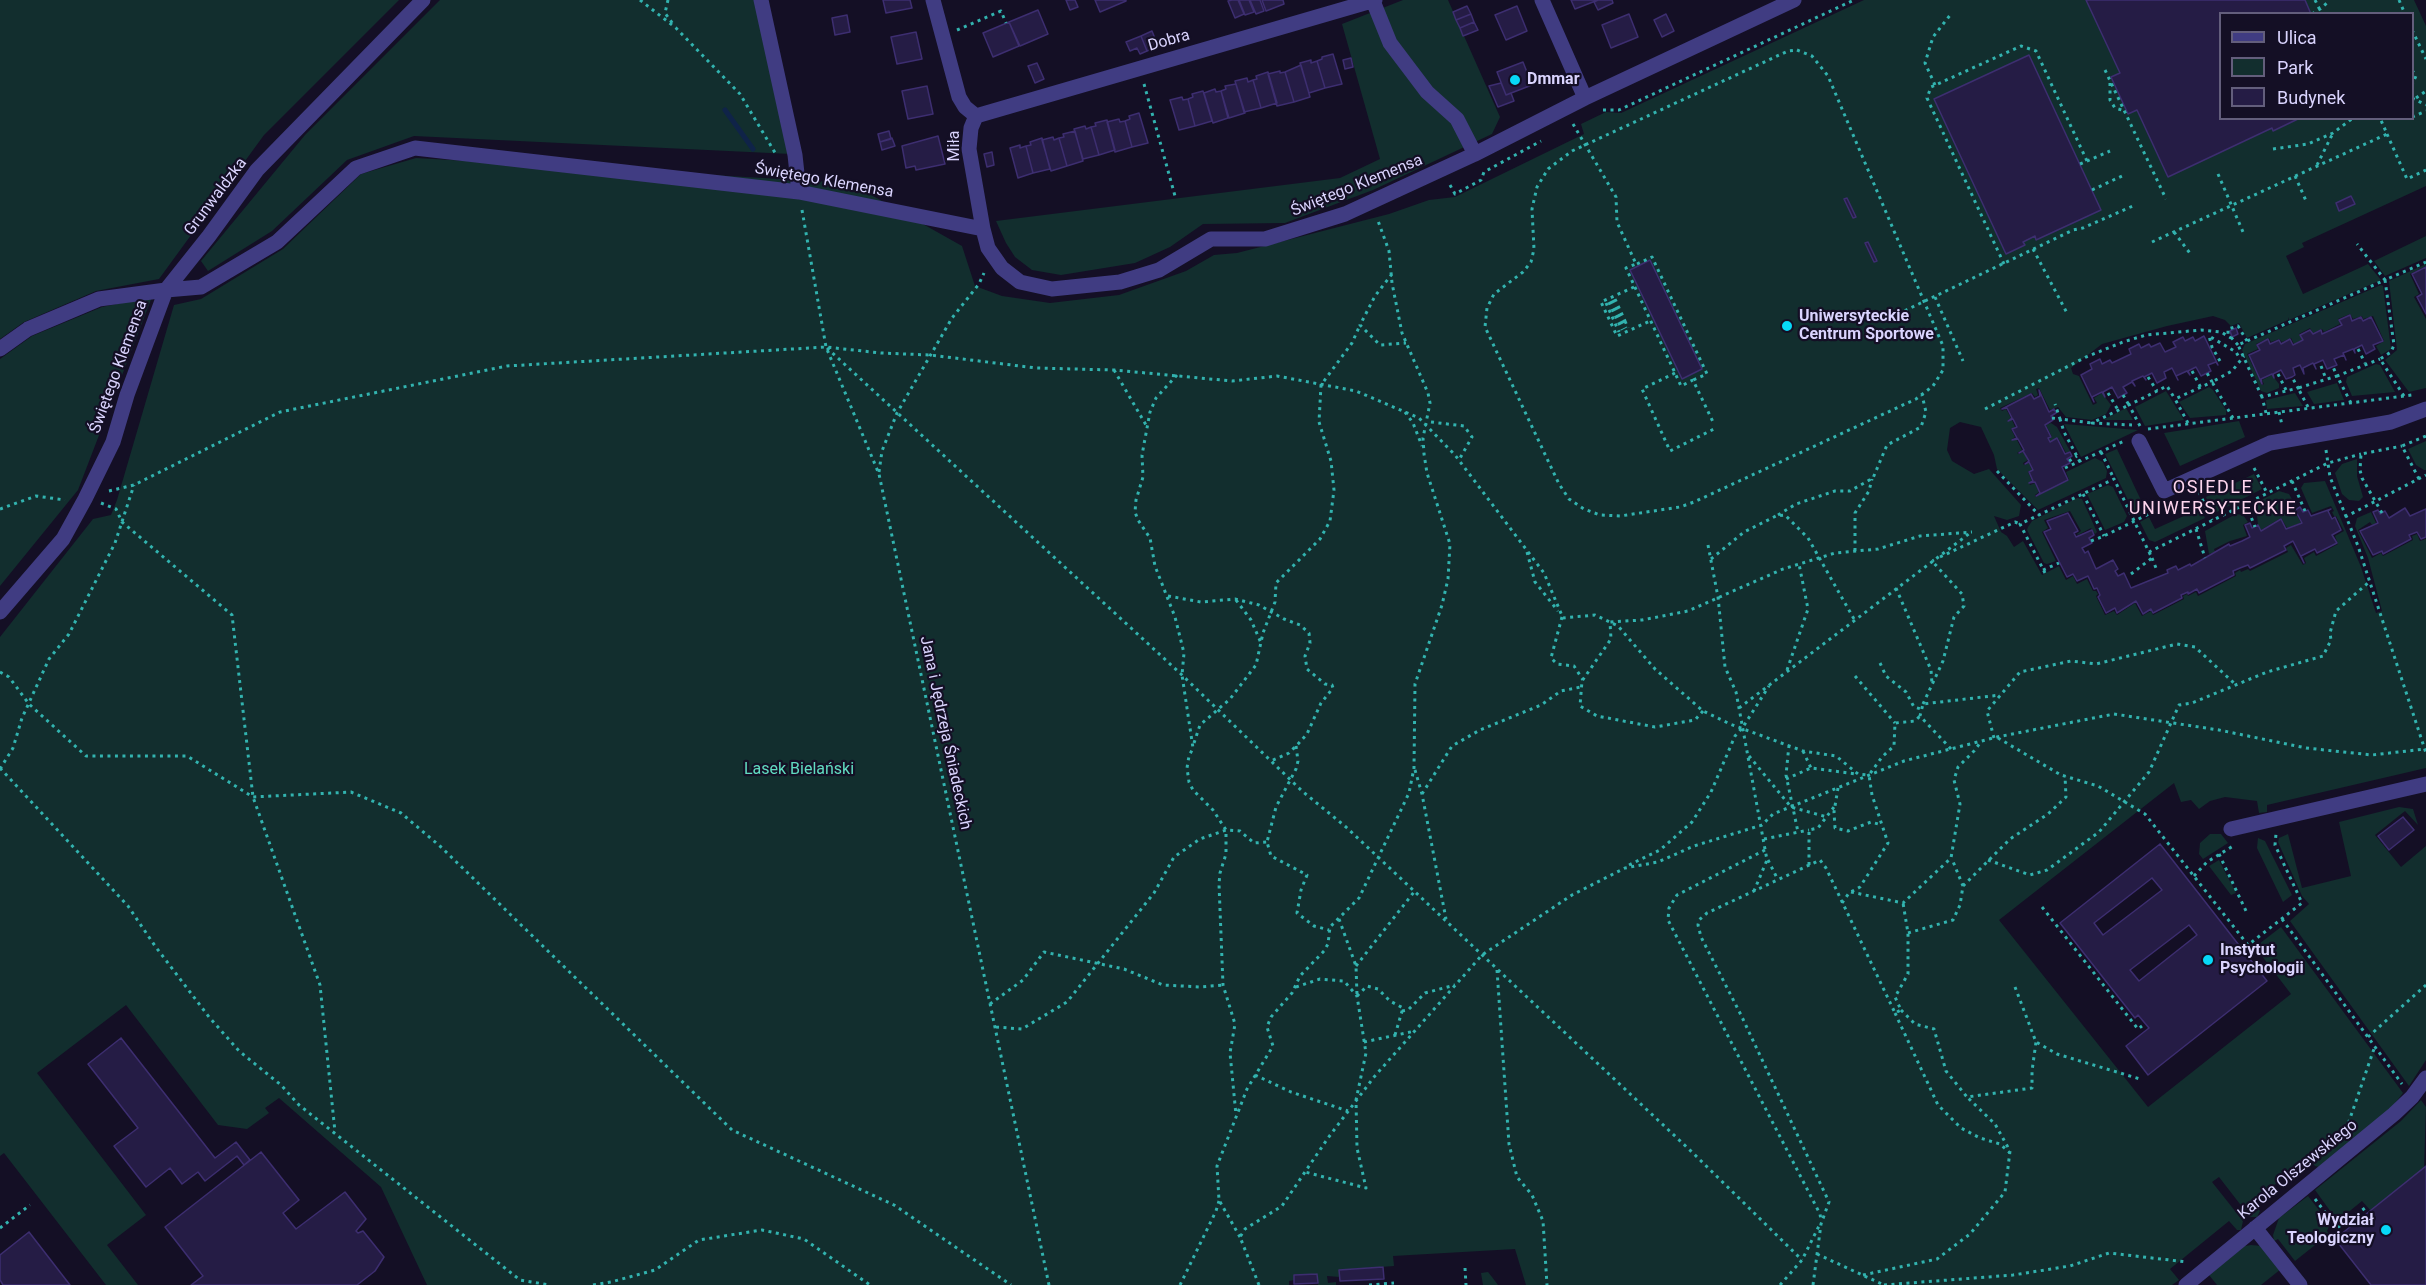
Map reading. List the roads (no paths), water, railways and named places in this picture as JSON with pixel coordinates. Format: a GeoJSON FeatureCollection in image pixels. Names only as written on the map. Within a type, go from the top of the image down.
{"type":"FeatureCollection","features":[{"type":"Feature","properties":{"kind":"street","name":"Grunwaldzka"},"geometry":{"type":"LineString","coordinates":[[166,290],[209,236],[256,170],[423,0]]}},
{"type":"Feature","properties":{"kind":"street"},"geometry":{"type":"LineString","coordinates":[[761,0],[795,155],[799,192]]}},
{"type":"Feature","properties":{"kind":"street","name":"Miła"},"geometry":{"type":"LineString","coordinates":[[933,0],[959,97],[968,110],[976,116],[971,128],[969,149],[983,230]]}},
{"type":"Feature","properties":{"kind":"street","name":"Dobra"},"geometry":{"type":"LineString","coordinates":[[976,116],[1374,0],[1389,43],[1427,92],[1457,119],[1475,154]]}},
{"type":"Feature","properties":{"kind":"street"},"geometry":{"type":"LineString","coordinates":[[1542,0],[1585,98]]}},
{"type":"Feature","properties":{"kind":"street","name":"Świętego Klemensa"},"geometry":{"type":"LineString","coordinates":[[0,612],[63,539],[85,499],[113,442],[127,395],[166,290],[201,287],[277,242],[356,168],[415,148],[799,192],[983,230],[993,257],[1012,278],[1035,286],[1067,288],[1134,279],[1174,262],[1211,239],[1254,240],[1275,237],[1372,203],[1585,98],[1794,0]]}},
{"type":"Feature","properties":{"kind":"street"},"geometry":{"type":"LineString","coordinates":[[0,349],[28,329],[99,299],[166,290]]}},
{"type":"Feature","properties":{"kind":"street"},"geometry":{"type":"LineString","coordinates":[[2139,433],[2164,491],[2247,452],[2285,439],[2391,422],[2426,409]]}},
{"type":"Feature","properties":{"kind":"street"},"geometry":{"type":"LineString","coordinates":[[2231,829],[2426,784]]}},
{"type":"Feature","properties":{"kind":"street","name":"Karola Olszewskiego"},"geometry":{"type":"LineString","coordinates":[[2186,1285],[2412,1097],[2426,1078]]}},
{"type":"Feature","properties":{"kind":"street"},"geometry":{"type":"LineString","coordinates":[[2255,1228],[2300,1285]]}},
{"type":"Feature","properties":{"kind":"waterway"},"geometry":{"type":"LineString","coordinates":[[725,110],[753,149]]}},
{"type":"Feature","properties":{"kind":"place","name":"Dmmar"},"geometry":{"type":"Point","coordinates":[1515,80]}},
{"type":"Feature","properties":{"kind":"place","name":"Uniwersyteckie Centrum Sportowe"},"geometry":{"type":"Point","coordinates":[1787,326]}},
{"type":"Feature","properties":{"kind":"place","name":"Instytut Psychologii"},"geometry":{"type":"Point","coordinates":[2208,960]}},
{"type":"Feature","properties":{"kind":"place","name":"Wydział Teologiczny"},"geometry":{"type":"Point","coordinates":[2386,1230]}},
{"type":"Feature","properties":{"kind":"district","name":"OSIEDLE UNIWERSYTECKIE"},"geometry":{"type":"Point","coordinates":[2213,498]}},
{"type":"Feature","properties":{"kind":"park label","name":"Lasek Bielański"},"geometry":{"type":"Point","coordinates":[799,770]}}]}
